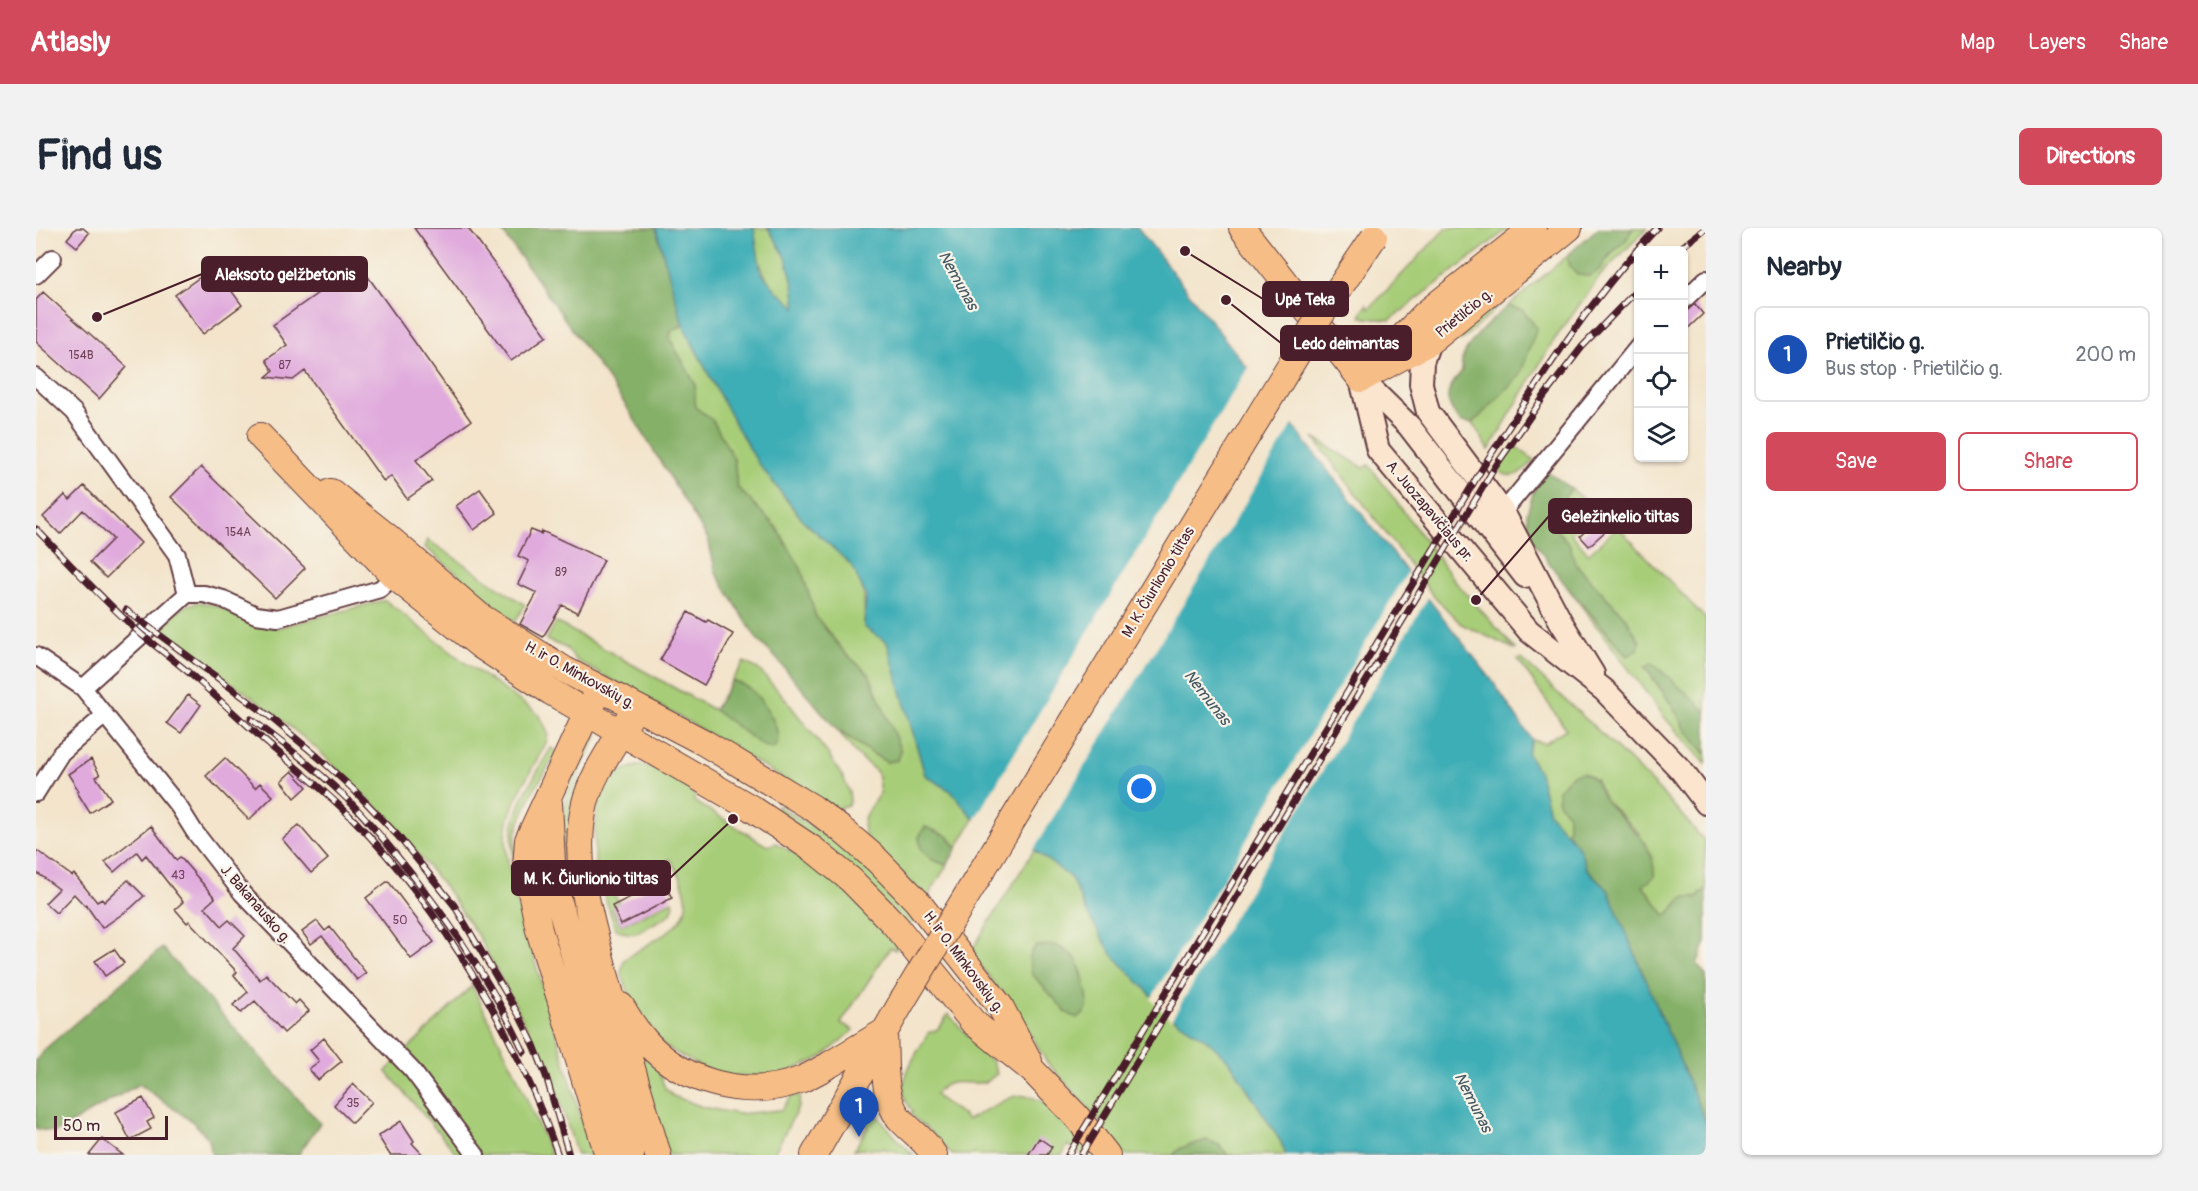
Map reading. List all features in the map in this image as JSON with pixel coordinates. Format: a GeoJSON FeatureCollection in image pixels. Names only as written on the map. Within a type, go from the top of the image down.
{"type":"FeatureCollection","features":[{"type":"Feature","properties":{"kind":"main road"},"geometry":{"type":"LineString","coordinates":[[1242,228],[1361,379]]}},
{"type":"Feature","properties":{"kind":"main road","name":"M. K. Čiurlionio tiltas"},"geometry":{"type":"LineString","coordinates":[[885,1032],[1317,321],[1382,228]]}},
{"type":"Feature","properties":{"kind":"main road","name":"Prietilčio g."},"geometry":{"type":"LineString","coordinates":[[1361,379],[1425,314],[1533,228]]}},
{"type":"Feature","properties":{"kind":"main road","name":"Prietilčio g."},"geometry":{"type":"LineString","coordinates":[[1361,379],[1428,342],[1569,228]]}},
{"type":"Feature","properties":{"kind":"main road","name":"A. Juozapavičiaus pr."},"geometry":{"type":"LineString","coordinates":[[1428,342],[1422,362],[1421,384],[1428,412],[1503,512],[1561,622],[1604,690]]}},
{"type":"Feature","properties":{"kind":"main road","name":"A. Juozapavičiaus pr."},"geometry":{"type":"LineString","coordinates":[[1361,379],[1409,426],[1561,622]]}},
{"type":"Feature","properties":{"kind":"main road","name":"A. Juozapavičiaus pr."},"geometry":{"type":"LineString","coordinates":[[1361,379],[1378,450],[1529,631],[1604,690],[1681,770],[1706,804]]}},
{"type":"Feature","properties":{"kind":"main road","name":"H. ir O. Minkovskių g."},"geometry":{"type":"LineString","coordinates":[[260,436],[389,538],[482,617],[565,670],[703,742],[813,808],[876,859],[916,900],[1000,1006],[1034,1071],[973,1022],[895,925],[851,880],[814,850],[751,808],[587,713],[481,646],[394,576],[260,436]]}},
{"type":"Feature","properties":{"kind":"main road"},"geometry":{"type":"LineString","coordinates":[[602,689],[587,713],[528,840],[526,867],[539,930],[608,1155]]}},
{"type":"Feature","properties":{"kind":"main road"},"geometry":{"type":"LineString","coordinates":[[635,706],[594,780],[585,804],[580,834],[581,871],[609,988],[658,1155]]}},
{"type":"Feature","properties":{"kind":"main road"},"geometry":{"type":"LineString","coordinates":[[549,797],[553,881],[631,1155]]}},
{"type":"Feature","properties":{"kind":"main road"},"geometry":{"type":"LineString","coordinates":[[609,988],[648,1044],[681,1071],[715,1084],[753,1088],[782,1085],[802,1079],[885,1032]]}},
{"type":"Feature","properties":{"kind":"main road"},"geometry":{"type":"LineString","coordinates":[[814,1155],[885,1032]]}},
{"type":"Feature","properties":{"kind":"main road"},"geometry":{"type":"LineString","coordinates":[[885,1032],[889,1099],[898,1116],[927,1143],[934,1155]]}},
{"type":"Feature","properties":{"kind":"main road"},"geometry":{"type":"LineString","coordinates":[[1034,1071],[1077,1117],[1107,1155]]}},
{"type":"Feature","properties":{"kind":"street"},"geometry":{"type":"LineString","coordinates":[[36,274],[53,258]]}},
{"type":"Feature","properties":{"kind":"street"},"geometry":{"type":"LineString","coordinates":[[1688,295],[1706,279]]}},
{"type":"Feature","properties":{"kind":"street"},"geometry":{"type":"LineString","coordinates":[[1503,512],[1634,352]]}},
{"type":"Feature","properties":{"kind":"street"},"geometry":{"type":"LineString","coordinates":[[36,377],[74,412],[177,555],[187,594]]}},
{"type":"Feature","properties":{"kind":"street"},"geometry":{"type":"LineString","coordinates":[[83,688],[187,594],[204,594],[223,599],[256,615],[278,618],[380,589],[394,576]]}},
{"type":"Feature","properties":{"kind":"street","name":"J. Bakanausko g."},"geometry":{"type":"LineString","coordinates":[[36,656],[83,688],[179,807],[242,893],[412,1070],[476,1155]]}},
{"type":"Feature","properties":{"kind":"street"},"geometry":{"type":"LineString","coordinates":[[36,793],[61,753],[105,716]]}},
{"type":"Feature","properties":{"kind":"green space"},"geometry":{"type":"Polygon","coordinates":[[[500,228],[656,228],[683,325],[671,331],[670,339],[695,384],[695,407],[713,421],[734,459],[737,487],[777,528],[801,569],[816,617],[845,653],[869,674],[901,751],[898,760],[887,762],[837,730],[757,639],[716,573],[708,539],[625,404],[500,228]]]}},
{"type":"Feature","properties":{"kind":"green space"},"geometry":{"type":"Polygon","coordinates":[[[754,228],[768,228],[786,257],[796,307],[777,291],[764,274],[757,253],[754,228]]]}},
{"type":"Feature","properties":{"kind":"green space"},"geometry":{"type":"Polygon","coordinates":[[[1446,228],[1509,228],[1390,320],[1361,316],[1367,305],[1369,309],[1446,228]]]}},
{"type":"Feature","properties":{"kind":"green space"},"geometry":{"type":"Polygon","coordinates":[[[1598,228],[1633,228],[1626,240],[1610,254],[1600,269],[1590,276],[1577,275],[1570,266],[1567,256],[1598,228]]]}},
{"type":"Feature","properties":{"kind":"green space"},"geometry":{"type":"Polygon","coordinates":[[[1633,228],[1647,228],[1601,275],[1552,343],[1489,450],[1473,423],[1520,375],[1522,310],[1508,306],[1567,256],[1570,266],[1600,269],[1633,228]]]}},
{"type":"Feature","properties":{"kind":"green space"},"geometry":{"type":"Polygon","coordinates":[[[1534,270],[1535,273],[1462,340],[1456,340],[1453,337],[1534,270]]]}},
{"type":"Feature","properties":{"kind":"green space"},"geometry":{"type":"Polygon","coordinates":[[[1508,306],[1522,310],[1537,328],[1520,375],[1473,423],[1461,422],[1451,408],[1449,391],[1462,371],[1462,359],[1466,350],[1489,322],[1508,306]]]}},
{"type":"Feature","properties":{"kind":"green space"},"geometry":{"type":"Polygon","coordinates":[[[683,325],[736,426],[767,474],[802,519],[840,553],[857,573],[864,595],[864,627],[887,642],[925,775],[951,791],[974,819],[957,848],[948,836],[925,827],[919,837],[921,850],[933,860],[947,865],[927,898],[866,838],[864,819],[880,793],[877,772],[858,756],[837,730],[887,762],[900,751],[869,674],[845,653],[816,617],[801,569],[777,528],[737,487],[734,459],[713,421],[695,407],[695,384],[670,339],[671,331],[683,325]]]}},
{"type":"Feature","properties":{"kind":"green space"},"geometry":{"type":"Polygon","coordinates":[[[1314,438],[1364,468],[1369,465],[1455,581],[1516,650],[1461,624],[1431,593],[1314,438]]]}},
{"type":"Feature","properties":{"kind":"green space"},"geometry":{"type":"Polygon","coordinates":[[[1515,446],[1534,460],[1526,469],[1513,476],[1503,474],[1498,470],[1515,446]]]}},
{"type":"Feature","properties":{"kind":"green space"},"geometry":{"type":"Polygon","coordinates":[[[1546,470],[1571,489],[1550,517],[1555,528],[1570,545],[1575,563],[1626,618],[1639,640],[1638,649],[1628,656],[1568,588],[1529,536],[1527,513],[1534,490],[1546,470]]]}},
{"type":"Feature","properties":{"kind":"green space"},"geometry":{"type":"Polygon","coordinates":[[[1571,489],[1599,510],[1571,533],[1588,554],[1618,527],[1706,619],[1706,713],[1685,693],[1645,667],[1672,705],[1686,730],[1706,754],[1706,764],[1666,719],[1568,588],[1627,656],[1638,649],[1639,640],[1626,618],[1574,563],[1570,545],[1555,528],[1550,517],[1571,489]]]}},
{"type":"Feature","properties":{"kind":"green space"},"geometry":{"type":"Polygon","coordinates":[[[428,540],[525,605],[515,622],[425,547],[428,540]]]}},
{"type":"Feature","properties":{"kind":"green space"},"geometry":{"type":"Polygon","coordinates":[[[385,600],[460,659],[537,713],[548,734],[546,743],[509,817],[506,834],[507,850],[513,887],[592,1155],[577,1155],[554,1082],[478,936],[447,890],[390,820],[315,747],[266,707],[160,631],[175,613],[188,605],[200,602],[217,606],[247,622],[277,628],[385,600]]]}},
{"type":"Feature","properties":{"kind":"green space"},"geometry":{"type":"Polygon","coordinates":[[[556,622],[714,710],[772,749],[749,688],[732,680],[744,662],[758,669],[783,696],[828,754],[849,791],[848,806],[835,809],[829,806],[687,721],[577,661],[566,648],[546,640],[556,622]]]}},
{"type":"Feature","properties":{"kind":"green space"},"geometry":{"type":"Polygon","coordinates":[[[1522,659],[1663,794],[1706,843],[1704,867],[1706,889],[1698,897],[1684,897],[1666,916],[1643,886],[1640,834],[1605,800],[1595,779],[1558,802],[1568,815],[1568,835],[1549,813],[1539,773],[1527,752],[1532,740],[1544,743],[1566,729],[1518,660],[1522,659]]]}},
{"type":"Feature","properties":{"kind":"green space"},"geometry":{"type":"Polygon","coordinates":[[[1652,663],[1698,703],[1706,713],[1706,754],[1686,730],[1645,666],[1652,663]]]}},
{"type":"Feature","properties":{"kind":"green space"},"geometry":{"type":"Polygon","coordinates":[[[732,680],[755,693],[767,709],[778,736],[777,744],[772,749],[763,746],[714,710],[732,680]]]}},
{"type":"Feature","properties":{"kind":"green space"},"geometry":{"type":"Polygon","coordinates":[[[592,732],[596,732],[597,736],[580,774],[570,811],[567,830],[567,870],[570,891],[647,1155],[643,1155],[565,901],[562,818],[578,762],[592,732]]]}},
{"type":"Feature","properties":{"kind":"green space"},"geometry":{"type":"Polygon","coordinates":[[[551,748],[558,752],[533,791],[516,834],[514,867],[512,839],[515,818],[551,748]]]}},
{"type":"Feature","properties":{"kind":"green space"},"geometry":{"type":"Polygon","coordinates":[[[637,766],[662,770],[695,795],[694,801],[767,846],[776,843],[811,862],[845,890],[898,945],[896,950],[890,948],[841,1023],[854,1030],[822,1057],[779,1076],[728,1076],[706,1070],[664,1046],[633,1004],[621,973],[624,960],[679,921],[685,910],[686,897],[681,880],[670,859],[616,888],[612,892],[620,903],[612,907],[621,925],[672,901],[674,904],[671,913],[664,918],[636,933],[629,934],[616,929],[604,895],[599,892],[595,830],[600,797],[606,784],[615,774],[637,766]]]}},
{"type":"Feature","properties":{"kind":"green space"},"geometry":{"type":"Polygon","coordinates":[[[1583,772],[1596,782],[1605,800],[1645,843],[1653,864],[1654,877],[1643,886],[1666,916],[1684,897],[1698,897],[1706,889],[1706,942],[1697,964],[1706,976],[1706,1123],[1608,890],[1586,868],[1580,849],[1568,835],[1568,815],[1558,802],[1558,790],[1571,775],[1583,772]]]}},
{"type":"Feature","properties":{"kind":"green space"},"geometry":{"type":"Polygon","coordinates":[[[777,805],[840,844],[883,882],[915,919],[910,926],[777,810],[777,805]]]}},
{"type":"Feature","properties":{"kind":"green space"},"geometry":{"type":"Polygon","coordinates":[[[925,827],[948,836],[957,848],[947,865],[933,860],[921,850],[919,837],[925,827]]]}},
{"type":"Feature","properties":{"kind":"green space"},"geometry":{"type":"Polygon","coordinates":[[[1034,850],[1071,878],[1088,915],[1173,1018],[1207,1040],[1231,1063],[1281,1142],[1286,1155],[1228,1155],[1219,1145],[1181,1148],[1173,1155],[1123,1155],[1104,1131],[1106,1128],[1046,1061],[1019,1014],[970,953],[1034,850]],[[1074,956],[1048,990],[1067,1013],[1087,997],[1082,973],[1074,956]]]}},
{"type":"Feature","properties":{"kind":"green space"},"geometry":{"type":"Polygon","coordinates":[[[1056,945],[1075,958],[1082,975],[1088,1003],[1085,1011],[1077,1018],[1067,1013],[1032,974],[1029,958],[1035,946],[1056,945]]]}},
{"type":"Feature","properties":{"kind":"green space"},"geometry":{"type":"Polygon","coordinates":[[[162,948],[320,1123],[298,1155],[212,1155],[209,1139],[194,1123],[139,1084],[56,1132],[36,1129],[36,1061],[45,1049],[162,948]]]}},
{"type":"Feature","properties":{"kind":"green space"},"geometry":{"type":"Polygon","coordinates":[[[472,986],[515,1072],[551,1155],[458,1155],[386,1071],[472,986]]]}},
{"type":"Feature","properties":{"kind":"green space"},"geometry":{"type":"Polygon","coordinates":[[[948,1014],[993,1063],[997,1074],[985,1082],[947,1084],[935,1094],[943,1102],[967,1120],[1012,1097],[1027,1096],[1050,1107],[1061,1116],[1095,1155],[1083,1155],[1068,1145],[1062,1155],[952,1155],[910,1114],[913,1111],[906,1102],[904,1092],[904,1082],[918,1050],[929,1032],[938,1028],[948,1014]]]}},
{"type":"Feature","properties":{"kind":"green space"},"geometry":{"type":"Polygon","coordinates":[[[635,1047],[657,1067],[665,1088],[673,1096],[703,1107],[738,1114],[781,1110],[792,1096],[800,1095],[799,1106],[773,1155],[668,1155],[635,1047]]]}},
{"type":"Feature","properties":{"kind":"green space"},"geometry":{"type":"Polygon","coordinates":[[[873,1110],[914,1155],[880,1148],[854,1150],[868,1127],[865,1123],[873,1110]]]}},
{"type":"Feature","properties":{"kind":"green space"},"geometry":{"type":"Polygon","coordinates":[[[1207,1140],[1219,1145],[1228,1155],[1173,1155],[1181,1148],[1207,1140]]]}},
{"type":"Feature","properties":{"kind":"water","name":"Nemunas"},"geometry":{"type":"Polygon","coordinates":[[[656,228],[754,228],[761,272],[776,290],[796,307],[786,257],[768,228],[1138,228],[1491,679],[1532,740],[1527,752],[1539,773],[1549,813],[1580,849],[1586,868],[1608,890],[1706,1123],[1706,1155],[1286,1155],[1281,1142],[1231,1063],[1207,1040],[1173,1018],[1112,954],[1088,915],[1071,878],[1034,850],[974,819],[951,791],[925,775],[887,642],[864,627],[866,596],[852,566],[803,520],[758,463],[730,415],[683,325],[656,228]]]}},
{"type":"Feature","properties":{"kind":"pier"},"geometry":{"type":"Polygon","coordinates":[[[1249,366],[1294,423],[1032,852],[973,822],[1249,366]]]}},
{"type":"Feature","properties":{"kind":"pier"},"geometry":{"type":"Polygon","coordinates":[[[1409,570],[1429,596],[1171,1020],[1151,999],[1409,570]]]}},
{"type":"Feature","properties":{"kind":"building"},"geometry":{"type":"Polygon","coordinates":[[[76,228],[83,228],[89,233],[77,247],[67,239],[76,228]]]}},
{"type":"Feature","properties":{"kind":"building"},"geometry":{"type":"Polygon","coordinates":[[[414,228],[468,228],[547,336],[511,361],[414,228]]]}},
{"type":"Feature","properties":{"kind":"building"},"geometry":{"type":"Polygon","coordinates":[[[359,264],[471,421],[416,460],[432,481],[407,499],[391,476],[384,482],[305,371],[293,380],[266,377],[273,371],[266,360],[287,345],[273,325],[359,264]]]}},
{"type":"Feature","properties":{"kind":"building"},"geometry":{"type":"Polygon","coordinates":[[[214,267],[242,305],[203,334],[175,295],[214,267]]]}},
{"type":"Feature","properties":{"kind":"building"},"geometry":{"type":"Polygon","coordinates":[[[43,292],[127,367],[99,399],[36,342],[36,300],[43,292]]]}},
{"type":"Feature","properties":{"kind":"building"},"geometry":{"type":"Polygon","coordinates":[[[1695,304],[1703,314],[1688,328],[1688,310],[1695,304]]]}},
{"type":"Feature","properties":{"kind":"building"},"geometry":{"type":"Polygon","coordinates":[[[201,467],[305,568],[275,598],[171,497],[201,467]]]}},
{"type":"Feature","properties":{"kind":"building"},"geometry":{"type":"Polygon","coordinates":[[[84,486],[141,543],[106,578],[90,562],[113,539],[83,510],[60,534],[43,517],[65,495],[70,500],[84,486]]]}},
{"type":"Feature","properties":{"kind":"building"},"geometry":{"type":"Polygon","coordinates":[[[480,489],[497,513],[474,530],[456,506],[480,489]]]}},
{"type":"Feature","properties":{"kind":"building"},"geometry":{"type":"Polygon","coordinates":[[[1600,518],[1609,528],[1589,546],[1580,536],[1600,518]]]}},
{"type":"Feature","properties":{"kind":"building"},"geometry":{"type":"Polygon","coordinates":[[[531,530],[541,534],[542,531],[604,560],[578,613],[562,605],[543,637],[520,624],[537,593],[518,584],[529,561],[518,556],[531,530]]]}},
{"type":"Feature","properties":{"kind":"building"},"geometry":{"type":"Polygon","coordinates":[[[688,612],[733,634],[704,685],[660,660],[688,612]]]}},
{"type":"Feature","properties":{"kind":"building"},"geometry":{"type":"Polygon","coordinates":[[[188,695],[201,705],[181,733],[167,723],[188,695]]]}},
{"type":"Feature","properties":{"kind":"building"},"geometry":{"type":"Polygon","coordinates":[[[225,758],[255,788],[260,783],[273,796],[249,820],[206,776],[225,758]]]}},
{"type":"Feature","properties":{"kind":"building"},"geometry":{"type":"Polygon","coordinates":[[[91,759],[100,775],[96,777],[111,799],[90,813],[68,774],[91,759]]]}},
{"type":"Feature","properties":{"kind":"building"},"geometry":{"type":"Polygon","coordinates":[[[292,771],[307,787],[295,798],[281,781],[292,771]]]}},
{"type":"Feature","properties":{"kind":"building"},"geometry":{"type":"Polygon","coordinates":[[[299,825],[328,859],[311,873],[282,839],[299,825]]]}},
{"type":"Feature","properties":{"kind":"building"},"geometry":{"type":"Polygon","coordinates":[[[151,826],[176,860],[180,857],[215,898],[205,907],[222,926],[229,920],[245,936],[233,948],[260,980],[266,974],[295,1004],[299,1000],[309,1011],[284,1033],[255,1001],[241,1013],[233,1005],[248,992],[234,975],[237,972],[175,909],[183,902],[146,855],[142,859],[137,852],[114,872],[105,862],[151,826]]]}},
{"type":"Feature","properties":{"kind":"building"},"geometry":{"type":"Polygon","coordinates":[[[36,850],[72,876],[74,874],[97,902],[102,899],[104,902],[128,880],[144,896],[102,928],[86,905],[74,894],[56,913],[45,903],[59,889],[36,872],[36,850]]]}},
{"type":"Feature","properties":{"kind":"building"},"geometry":{"type":"Polygon","coordinates":[[[388,881],[434,942],[411,959],[366,898],[388,881]]]}},
{"type":"Feature","properties":{"kind":"building"},"geometry":{"type":"Polygon","coordinates":[[[663,881],[672,898],[621,925],[612,906],[663,881]]]}},
{"type":"Feature","properties":{"kind":"building"},"geometry":{"type":"Polygon","coordinates":[[[317,921],[325,931],[330,927],[366,973],[357,980],[322,936],[311,944],[302,932],[317,921]]]}},
{"type":"Feature","properties":{"kind":"building"},"geometry":{"type":"Polygon","coordinates":[[[114,949],[124,963],[105,976],[95,961],[114,949]]]}},
{"type":"Feature","properties":{"kind":"building"},"geometry":{"type":"Polygon","coordinates":[[[324,1038],[342,1061],[318,1080],[309,1069],[319,1061],[310,1050],[324,1038]]]}},
{"type":"Feature","properties":{"kind":"building"},"geometry":{"type":"Polygon","coordinates":[[[353,1084],[372,1102],[352,1123],[334,1105],[353,1084]]]}},
{"type":"Feature","properties":{"kind":"building"},"geometry":{"type":"Polygon","coordinates":[[[143,1098],[154,1118],[147,1122],[151,1129],[130,1140],[116,1112],[143,1098]]]}},
{"type":"Feature","properties":{"kind":"building"},"geometry":{"type":"Polygon","coordinates":[[[401,1121],[414,1141],[412,1143],[423,1155],[390,1155],[378,1136],[401,1121]]]}},
{"type":"Feature","properties":{"kind":"building"},"geometry":{"type":"Polygon","coordinates":[[[1039,1138],[1052,1147],[1047,1155],[1028,1155],[1039,1138]]]}},
{"type":"Feature","properties":{"kind":"building"},"geometry":{"type":"Polygon","coordinates":[[[102,1139],[123,1155],[89,1155],[102,1139]]]}},
{"type":"Feature","properties":{"kind":"railway"},"geometry":{"type":"LineString","coordinates":[[1068,1155],[1488,459],[1588,311],[1657,228]]}},
{"type":"Feature","properties":{"kind":"railway"},"geometry":{"type":"LineString","coordinates":[[1683,246],[1706,228]]}},
{"type":"Feature","properties":{"kind":"railway"},"geometry":{"type":"LineString","coordinates":[[1081,1155],[1495,467],[1582,347],[1634,293]]}},
{"type":"Feature","properties":{"kind":"railway"},"geometry":{"type":"LineString","coordinates":[[36,529],[128,622],[333,799],[387,856],[418,894],[474,977],[521,1065],[558,1155]]}},
{"type":"Feature","properties":{"kind":"railway"},"geometry":{"type":"LineString","coordinates":[[126,610],[269,716],[354,790],[398,836],[454,905],[520,1017],[546,1076],[569,1155]]}},
{"type":"Feature","properties":{"kind":"railway"},"geometry":{"type":"LineString","coordinates":[[251,719],[332,785],[384,840],[467,950],[511,1025],[524,1052]]}},
{"type":"Feature","properties":{"kind":"place","name":"Upė Teka"},"geometry":{"type":"Point","coordinates":[1185,251]}},
{"type":"Feature","properties":{"kind":"place","name":"Ledo deimantas"},"geometry":{"type":"Point","coordinates":[1226,300]}},
{"type":"Feature","properties":{"kind":"place","name":"Aleksoto gelžbetonis"},"geometry":{"type":"Point","coordinates":[97,317]}},
{"type":"Feature","properties":{"kind":"place","name":"Geležinkelio tiltas"},"geometry":{"type":"Point","coordinates":[1476,600]}},
{"type":"Feature","properties":{"kind":"place","name":"M. K. Čiurlionio tiltas"},"geometry":{"type":"Point","coordinates":[733,819]}},
{"type":"Feature","properties":{"kind":"place","name":"Prietilčio g."},"geometry":{"type":"Point","coordinates":[859,1137]}}]}
